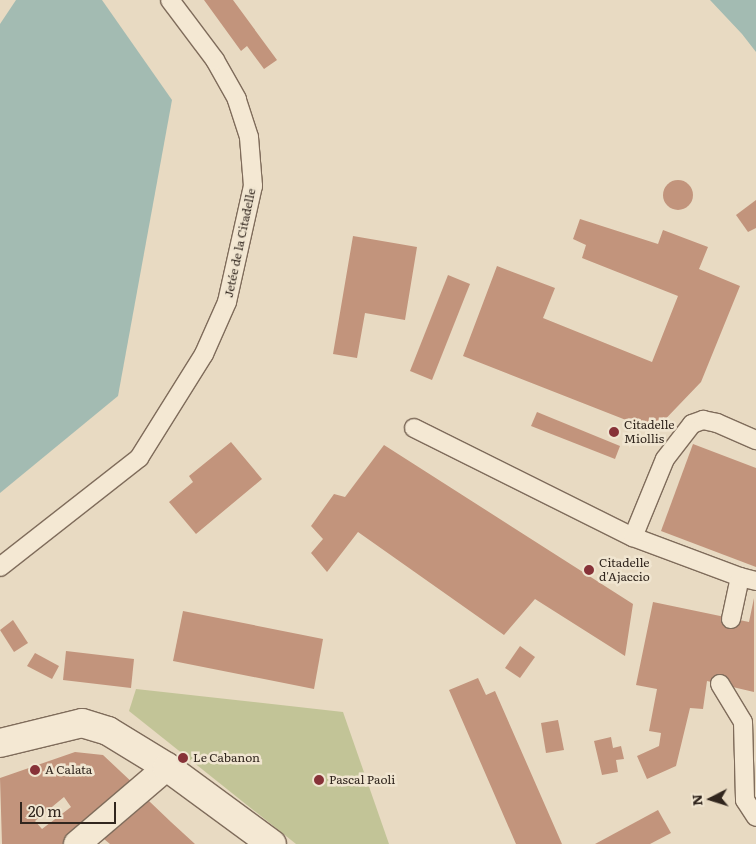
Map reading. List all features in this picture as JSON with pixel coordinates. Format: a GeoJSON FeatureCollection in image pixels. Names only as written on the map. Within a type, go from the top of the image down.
{"type":"FeatureCollection","features":[{"type":"Feature","properties":{"kind":"street"},"geometry":{"type":"LineString","coordinates":[[0,743],[82,723],[108,731],[167,767],[272,844]]}},
{"type":"Feature","properties":{"kind":"street"},"geometry":{"type":"LineString","coordinates":[[77,844],[167,767]]}},
{"type":"Feature","properties":{"kind":"lane","name":"Jetée de la Citadelle"},"geometry":{"type":"LineString","coordinates":[[0,567],[139,458],[204,354],[227,302],[253,186],[249,137],[236,100],[215,60],[170,0]]}},
{"type":"Feature","properties":{"kind":"lane"},"geometry":{"type":"LineString","coordinates":[[633,537],[665,459],[692,424],[703,420],[717,423],[756,440]]}},
{"type":"Feature","properties":{"kind":"lane"},"geometry":{"type":"LineString","coordinates":[[414,428],[633,537],[748,579],[731,619]]}},
{"type":"Feature","properties":{"kind":"lane"},"geometry":{"type":"LineString","coordinates":[[720,684],[743,722],[745,800],[756,817]]}},
{"type":"Feature","properties":{"kind":"green space"},"geometry":{"type":"Polygon","coordinates":[[[136,689],[343,712],[389,844],[296,844],[129,711],[136,689]]]}},
{"type":"Feature","properties":{"kind":"shaded area"},"geometry":{"type":"Polygon","coordinates":[[[16,0],[102,0],[172,100],[118,396],[0,493],[0,24],[16,0]]]}},
{"type":"Feature","properties":{"kind":"shaded area"},"geometry":{"type":"Polygon","coordinates":[[[710,0],[756,0],[756,52],[742,34],[710,0]]]}},
{"type":"Feature","properties":{"kind":"building"},"geometry":{"type":"Polygon","coordinates":[[[204,0],[233,0],[277,60],[264,69],[247,46],[241,51],[204,0]]]}},
{"type":"Feature","properties":{"kind":"building"},"geometry":{"type":"Polygon","coordinates":[[[678,180],[689,184],[693,195],[689,206],[678,210],[667,206],[663,195],[667,184],[678,180]]]}},
{"type":"Feature","properties":{"kind":"building"},"geometry":{"type":"Polygon","coordinates":[[[756,200],[756,228],[748,232],[736,215],[756,200]]]}},
{"type":"Feature","properties":{"kind":"building"},"geometry":{"type":"Polygon","coordinates":[[[580,219],[658,244],[663,230],[708,247],[699,269],[740,286],[701,382],[654,431],[463,356],[497,266],[555,288],[543,318],[652,362],[678,296],[582,258],[586,245],[573,239],[580,219]]]}},
{"type":"Feature","properties":{"kind":"building"},"geometry":{"type":"Polygon","coordinates":[[[353,236],[417,247],[405,320],[365,313],[357,358],[333,354],[353,236]]]}},
{"type":"Feature","properties":{"kind":"building"},"geometry":{"type":"Polygon","coordinates":[[[448,275],[470,284],[432,380],[410,371],[448,275]]]}},
{"type":"Feature","properties":{"kind":"building"},"geometry":{"type":"Polygon","coordinates":[[[537,412],[620,446],[615,459],[531,426],[537,412]]]}},
{"type":"Feature","properties":{"kind":"building"},"geometry":{"type":"Polygon","coordinates":[[[231,442],[262,479],[196,534],[169,502],[193,482],[189,476],[231,442]]]}},
{"type":"Feature","properties":{"kind":"building"},"geometry":{"type":"Polygon","coordinates":[[[693,444],[756,468],[756,567],[661,531],[693,444]]]}},
{"type":"Feature","properties":{"kind":"building"},"geometry":{"type":"Polygon","coordinates":[[[384,445],[633,604],[625,656],[535,599],[504,635],[358,532],[327,572],[311,553],[323,539],[311,526],[334,494],[345,497],[384,445]]]}},
{"type":"Feature","properties":{"kind":"building"},"geometry":{"type":"Polygon","coordinates":[[[754,598],[754,692],[707,681],[703,709],[690,708],[676,766],[647,779],[637,756],[659,746],[661,733],[649,731],[657,689],[636,685],[653,602],[749,622],[754,598]]]}},
{"type":"Feature","properties":{"kind":"building"},"geometry":{"type":"Polygon","coordinates":[[[183,611],[323,639],[314,689],[173,661],[183,611]]]}},
{"type":"Feature","properties":{"kind":"building"},"geometry":{"type":"Polygon","coordinates":[[[13,620],[28,643],[14,652],[0,630],[13,620]]]}},
{"type":"Feature","properties":{"kind":"building"},"geometry":{"type":"Polygon","coordinates":[[[520,646],[535,657],[520,678],[505,668],[520,646]]]}},
{"type":"Feature","properties":{"kind":"building"},"geometry":{"type":"Polygon","coordinates":[[[66,651],[134,659],[131,688],[63,680],[66,651]]]}},
{"type":"Feature","properties":{"kind":"building"},"geometry":{"type":"Polygon","coordinates":[[[35,653],[59,666],[52,679],[27,666],[35,653]]]}},
{"type":"Feature","properties":{"kind":"building"},"geometry":{"type":"Polygon","coordinates":[[[478,678],[486,695],[495,691],[562,844],[516,844],[449,690],[478,678]]]}},
{"type":"Feature","properties":{"kind":"building"},"geometry":{"type":"Polygon","coordinates":[[[558,720],[564,750],[546,753],[541,723],[558,720]]]}},
{"type":"Feature","properties":{"kind":"building"},"geometry":{"type":"Polygon","coordinates":[[[611,737],[613,748],[621,746],[624,759],[616,760],[618,772],[602,775],[594,741],[611,737]]]}},
{"type":"Feature","properties":{"kind":"building"},"geometry":{"type":"Polygon","coordinates":[[[75,752],[103,755],[136,786],[63,844],[2,844],[0,778],[75,752]],[[64,797],[35,821],[42,829],[71,807],[64,797]]]}},
{"type":"Feature","properties":{"kind":"building"},"geometry":{"type":"Polygon","coordinates":[[[149,801],[195,844],[110,844],[104,839],[149,801]]]}},
{"type":"Feature","properties":{"kind":"building"},"geometry":{"type":"Polygon","coordinates":[[[658,810],[671,833],[650,844],[595,844],[658,810]]]}},
{"type":"Feature","properties":{"kind":"place","name":"Citadelle Miollis"},"geometry":{"type":"Point","coordinates":[614,432]}},
{"type":"Feature","properties":{"kind":"place","name":"Citadelle d'Ajaccio"},"geometry":{"type":"Point","coordinates":[589,570]}},
{"type":"Feature","properties":{"kind":"place","name":"Le Cabanon"},"geometry":{"type":"Point","coordinates":[183,758]}},
{"type":"Feature","properties":{"kind":"place","name":"A Calata"},"geometry":{"type":"Point","coordinates":[35,770]}},
{"type":"Feature","properties":{"kind":"place","name":"Pascal Paoli"},"geometry":{"type":"Point","coordinates":[319,780]}}]}
